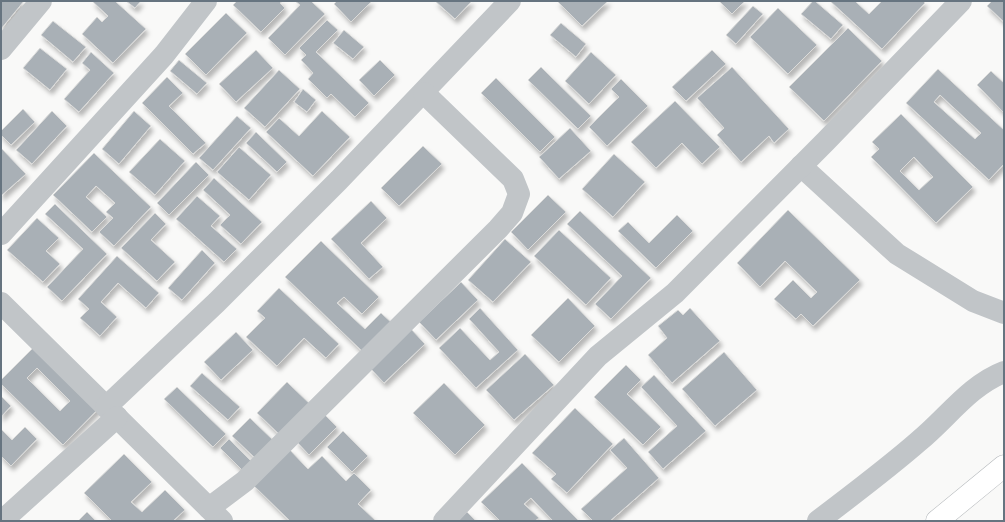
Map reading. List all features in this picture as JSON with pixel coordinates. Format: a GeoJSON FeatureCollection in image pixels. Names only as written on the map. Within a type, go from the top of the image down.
{"type":"FeatureCollection","features":[{"type":"Feature","properties":{"kind":"highway"},"geometry":{"type":"LineString","coordinates":[[938,521],[1004,466]]}},
{"type":"Feature","properties":{"kind":"street"},"geometry":{"type":"LineString","coordinates":[[1,49],[42,1]]}},
{"type":"Feature","properties":{"kind":"street"},"geometry":{"type":"LineString","coordinates":[[1,234],[164,55],[206,1]]}},
{"type":"Feature","properties":{"kind":"street"},"geometry":{"type":"LineString","coordinates":[[2,521],[111,412],[424,92],[510,1]]}},
{"type":"Feature","properties":{"kind":"street"},"geometry":{"type":"LineString","coordinates":[[444,521],[598,356],[674,293],[801,166],[961,1]]}},
{"type":"Feature","properties":{"kind":"street"},"geometry":{"type":"LineString","coordinates":[[1,303],[216,515],[245,481],[498,229],[512,213],[519,194],[513,179],[424,92]]}},
{"type":"Feature","properties":{"kind":"street"},"geometry":{"type":"LineString","coordinates":[[801,166],[897,254],[973,301],[1004,313]]}},
{"type":"Feature","properties":{"kind":"street"},"geometry":{"type":"LineString","coordinates":[[818,521],[920,441],[975,388],[990,378],[1004,372]]}},
{"type":"Feature","properties":{"kind":"building"},"geometry":{"type":"Polygon","coordinates":[[[1,1],[24,1],[1,29],[1,1]]]}},
{"type":"Feature","properties":{"kind":"building"},"geometry":{"type":"Polygon","coordinates":[[[92,1],[115,1],[146,29],[113,63],[82,34],[97,17],[102,22],[108,16],[92,1]]]}},
{"type":"Feature","properties":{"kind":"building"},"geometry":{"type":"Polygon","coordinates":[[[126,1],[141,1],[135,8],[126,1]]]}},
{"type":"Feature","properties":{"kind":"building"},"geometry":{"type":"Polygon","coordinates":[[[237,1],[283,1],[280,3],[285,8],[261,32],[233,5],[237,1]]]}},
{"type":"Feature","properties":{"kind":"building"},"geometry":{"type":"Polygon","coordinates":[[[295,1],[311,1],[325,14],[285,55],[268,38],[300,5],[295,1]]]}},
{"type":"Feature","properties":{"kind":"building"},"geometry":{"type":"Polygon","coordinates":[[[337,1],[372,1],[351,22],[334,4],[337,1]]]}},
{"type":"Feature","properties":{"kind":"building"},"geometry":{"type":"Polygon","coordinates":[[[435,1],[472,1],[455,19],[435,1]]]}},
{"type":"Feature","properties":{"kind":"building"},"geometry":{"type":"Polygon","coordinates":[[[557,1],[608,1],[582,26],[557,1]]]}},
{"type":"Feature","properties":{"kind":"building"},"geometry":{"type":"Polygon","coordinates":[[[719,1],[745,1],[732,14],[719,1]]]}},
{"type":"Feature","properties":{"kind":"building"},"geometry":{"type":"Polygon","coordinates":[[[813,1],[815,1],[843,25],[831,39],[801,14],[813,1]]]}},
{"type":"Feature","properties":{"kind":"building"},"geometry":{"type":"Polygon","coordinates":[[[830,1],[855,1],[869,14],[882,1],[923,1],[925,3],[882,49],[830,1]]]}},
{"type":"Feature","properties":{"kind":"building"},"geometry":{"type":"Polygon","coordinates":[[[992,1],[1004,1],[1004,22],[987,6],[992,1]]]}},
{"type":"Feature","properties":{"kind":"building"},"geometry":{"type":"Polygon","coordinates":[[[753,6],[763,14],[736,44],[726,35],[753,6]]]}},
{"type":"Feature","properties":{"kind":"building"},"geometry":{"type":"Polygon","coordinates":[[[778,8],[817,45],[788,74],[750,37],[778,8]]]}},
{"type":"Feature","properties":{"kind":"building"},"geometry":{"type":"Polygon","coordinates":[[[226,13],[247,33],[206,75],[185,54],[226,13]]]}},
{"type":"Feature","properties":{"kind":"building"},"geometry":{"type":"Polygon","coordinates":[[[327,20],[338,30],[316,52],[369,103],[355,117],[331,94],[327,98],[308,79],[313,73],[301,60],[306,55],[299,48],[327,20]]]}},
{"type":"Feature","properties":{"kind":"building"},"geometry":{"type":"Polygon","coordinates":[[[53,21],[86,47],[73,62],[41,35],[53,21]]]}},
{"type":"Feature","properties":{"kind":"building"},"geometry":{"type":"Polygon","coordinates":[[[561,23],[586,44],[576,57],[550,35],[561,23]]]}},
{"type":"Feature","properties":{"kind":"building"},"geometry":{"type":"Polygon","coordinates":[[[848,28],[882,61],[824,121],[789,87],[848,28]]]}},
{"type":"Feature","properties":{"kind":"building"},"geometry":{"type":"Polygon","coordinates":[[[344,30],[364,47],[353,59],[333,43],[344,30]]]}},
{"type":"Feature","properties":{"kind":"building"},"geometry":{"type":"Polygon","coordinates":[[[40,48],[67,69],[50,90],[23,68],[40,48]]]}},
{"type":"Feature","properties":{"kind":"building"},"geometry":{"type":"Polygon","coordinates":[[[256,50],[273,68],[236,102],[219,84],[256,50]]]}},
{"type":"Feature","properties":{"kind":"building"},"geometry":{"type":"Polygon","coordinates":[[[712,50],[726,64],[686,101],[672,87],[712,50]]]}},
{"type":"Feature","properties":{"kind":"building"},"geometry":{"type":"Polygon","coordinates":[[[91,52],[114,73],[79,112],[64,99],[90,70],[82,63],[91,52]]]}},
{"type":"Feature","properties":{"kind":"building"},"geometry":{"type":"Polygon","coordinates":[[[591,52],[616,75],[589,104],[565,81],[591,52]]]}},
{"type":"Feature","properties":{"kind":"building"},"geometry":{"type":"Polygon","coordinates":[[[179,60],[207,83],[197,94],[170,71],[179,60]]]}},
{"type":"Feature","properties":{"kind":"building"},"geometry":{"type":"Polygon","coordinates":[[[380,60],[395,75],[374,96],[359,80],[380,60]]]}},
{"type":"Feature","properties":{"kind":"building"},"geometry":{"type":"Polygon","coordinates":[[[541,67],[591,116],[578,129],[528,80],[541,67]]]}},
{"type":"Feature","properties":{"kind":"building"},"geometry":{"type":"Polygon","coordinates":[[[732,67],[789,129],[774,143],[769,136],[741,162],[717,135],[724,128],[697,98],[732,67]]]}},
{"type":"Feature","properties":{"kind":"building"},"geometry":{"type":"Polygon","coordinates":[[[938,69],[1004,130],[1004,164],[989,180],[906,103],[938,69]],[[940,95],[934,102],[975,139],[981,133],[940,95]]]}},
{"type":"Feature","properties":{"kind":"building"},"geometry":{"type":"Polygon","coordinates":[[[279,70],[300,89],[265,127],[244,108],[279,70]]]}},
{"type":"Feature","properties":{"kind":"building"},"geometry":{"type":"Polygon","coordinates":[[[991,71],[1004,83],[1004,113],[977,85],[991,71]]]}},
{"type":"Feature","properties":{"kind":"building"},"geometry":{"type":"Polygon","coordinates":[[[167,77],[183,93],[169,106],[206,143],[193,154],[142,103],[167,77]]]}},
{"type":"Feature","properties":{"kind":"building"},"geometry":{"type":"Polygon","coordinates":[[[496,78],[555,137],[540,152],[481,93],[496,78]]]}},
{"type":"Feature","properties":{"kind":"building"},"geometry":{"type":"Polygon","coordinates":[[[621,79],[648,106],[607,146],[589,127],[619,97],[611,89],[621,79]]]}},
{"type":"Feature","properties":{"kind":"building"},"geometry":{"type":"Polygon","coordinates":[[[303,89],[316,100],[307,112],[294,102],[303,89]]]}},
{"type":"Feature","properties":{"kind":"building"},"geometry":{"type":"Polygon","coordinates":[[[675,101],[720,147],[702,164],[682,143],[656,168],[631,142],[675,101]]]}},
{"type":"Feature","properties":{"kind":"building"},"geometry":{"type":"Polygon","coordinates":[[[23,109],[35,122],[11,145],[1,135],[1,131],[23,109]]]}},
{"type":"Feature","properties":{"kind":"building"},"geometry":{"type":"Polygon","coordinates":[[[52,111],[67,126],[32,164],[16,150],[52,111]]]}},
{"type":"Feature","properties":{"kind":"building"},"geometry":{"type":"Polygon","coordinates":[[[134,111],[151,126],[119,164],[102,149],[134,111]]]}},
{"type":"Feature","properties":{"kind":"building"},"geometry":{"type":"Polygon","coordinates":[[[322,111],[350,137],[313,176],[266,132],[279,118],[299,136],[322,111]]]}},
{"type":"Feature","properties":{"kind":"building"},"geometry":{"type":"Polygon","coordinates":[[[901,114],[973,187],[936,223],[871,157],[879,149],[872,142],[901,114]],[[914,157],[900,171],[919,190],[933,177],[914,157]]]}},
{"type":"Feature","properties":{"kind":"building"},"geometry":{"type":"Polygon","coordinates":[[[237,116],[251,128],[213,170],[199,158],[237,116]]]}},
{"type":"Feature","properties":{"kind":"building"},"geometry":{"type":"Polygon","coordinates":[[[570,128],[591,151],[559,179],[539,157],[570,128]]]}},
{"type":"Feature","properties":{"kind":"building"},"geometry":{"type":"Polygon","coordinates":[[[256,132],[287,162],[277,172],[246,143],[256,132]]]}},
{"type":"Feature","properties":{"kind":"building"},"geometry":{"type":"Polygon","coordinates":[[[160,139],[185,161],[155,195],[129,172],[160,139]]]}},
{"type":"Feature","properties":{"kind":"building"},"geometry":{"type":"Polygon","coordinates":[[[423,146],[442,164],[399,206],[381,188],[423,146]]]}},
{"type":"Feature","properties":{"kind":"building"},"geometry":{"type":"Polygon","coordinates":[[[239,147],[271,175],[249,200],[217,172],[239,147]]]}},
{"type":"Feature","properties":{"kind":"building"},"geometry":{"type":"Polygon","coordinates":[[[2,149],[26,174],[1,196],[1,150],[2,149]]]}},
{"type":"Feature","properties":{"kind":"building"},"geometry":{"type":"Polygon","coordinates":[[[94,153],[151,207],[114,246],[99,232],[113,218],[106,212],[115,203],[96,186],[86,197],[107,217],[92,232],[53,195],[94,153]]]}},
{"type":"Feature","properties":{"kind":"building"},"geometry":{"type":"Polygon","coordinates":[[[614,154],[645,182],[613,217],[582,189],[614,154]]]}},
{"type":"Feature","properties":{"kind":"building"},"geometry":{"type":"Polygon","coordinates":[[[196,162],[209,175],[169,215],[157,203],[196,162]]]}},
{"type":"Feature","properties":{"kind":"building"},"geometry":{"type":"Polygon","coordinates":[[[214,178],[262,222],[241,244],[220,225],[230,215],[203,190],[214,178]]]}},
{"type":"Feature","properties":{"kind":"building"},"geometry":{"type":"Polygon","coordinates":[[[548,195],[566,212],[528,250],[511,232],[548,195]]]}},
{"type":"Feature","properties":{"kind":"building"},"geometry":{"type":"Polygon","coordinates":[[[197,196],[220,216],[211,226],[237,249],[224,262],[176,219],[197,196]]]}},
{"type":"Feature","properties":{"kind":"building"},"geometry":{"type":"Polygon","coordinates":[[[371,201],[387,218],[361,243],[383,267],[369,279],[331,239],[371,201]]]}},
{"type":"Feature","properties":{"kind":"building"},"geometry":{"type":"Polygon","coordinates":[[[55,204],[107,254],[62,301],[47,287],[83,249],[45,214],[55,204]]]}},
{"type":"Feature","properties":{"kind":"building"},"geometry":{"type":"Polygon","coordinates":[[[788,210],[860,280],[813,326],[801,314],[796,319],[774,299],[793,280],[811,298],[817,292],[785,261],[760,287],[737,263],[788,210]]]}},
{"type":"Feature","properties":{"kind":"building"},"geometry":{"type":"Polygon","coordinates":[[[580,211],[651,278],[611,319],[595,304],[622,276],[567,224],[580,211]]]}},
{"type":"Feature","properties":{"kind":"building"},"geometry":{"type":"Polygon","coordinates":[[[155,213],[166,224],[151,240],[175,262],[157,281],[121,248],[155,213]]]}},
{"type":"Feature","properties":{"kind":"building"},"geometry":{"type":"Polygon","coordinates":[[[677,215],[693,231],[656,268],[618,231],[628,222],[649,243],[677,215]]]}},
{"type":"Feature","properties":{"kind":"building"},"geometry":{"type":"Polygon","coordinates":[[[37,218],[59,238],[46,251],[60,264],[43,282],[7,250],[37,218]]]}},
{"type":"Feature","properties":{"kind":"building"},"geometry":{"type":"Polygon","coordinates":[[[559,230],[611,278],[586,305],[534,256],[559,230]]]}},
{"type":"Feature","properties":{"kind":"building"},"geometry":{"type":"Polygon","coordinates":[[[505,239],[531,262],[493,302],[468,280],[505,239]]]}},
{"type":"Feature","properties":{"kind":"building"},"geometry":{"type":"Polygon","coordinates":[[[321,241],[379,297],[362,314],[344,297],[337,303],[365,329],[381,313],[393,324],[364,353],[285,277],[321,241]]]}},
{"type":"Feature","properties":{"kind":"building"},"geometry":{"type":"Polygon","coordinates":[[[202,250],[215,263],[182,300],[168,288],[202,250]]]}},
{"type":"Feature","properties":{"kind":"building"},"geometry":{"type":"Polygon","coordinates":[[[117,256],[159,293],[146,308],[118,283],[101,302],[117,317],[100,336],[80,318],[89,309],[78,299],[117,256]]]}},
{"type":"Feature","properties":{"kind":"building"},"geometry":{"type":"Polygon","coordinates":[[[461,282],[478,300],[436,340],[419,322],[461,282]]]}},
{"type":"Feature","properties":{"kind":"building"},"geometry":{"type":"Polygon","coordinates":[[[279,288],[339,344],[326,358],[304,338],[277,366],[246,337],[265,318],[257,311],[279,288]]]}},
{"type":"Feature","properties":{"kind":"building"},"geometry":{"type":"Polygon","coordinates":[[[568,298],[595,326],[559,362],[531,335],[568,298]]]}},
{"type":"Feature","properties":{"kind":"building"},"geometry":{"type":"Polygon","coordinates":[[[480,308],[518,350],[476,388],[439,348],[460,328],[490,360],[499,352],[469,319],[480,308]]]}},
{"type":"Feature","properties":{"kind":"building"},"geometry":{"type":"Polygon","coordinates":[[[690,308],[720,341],[672,383],[648,355],[667,338],[658,326],[678,310],[683,315],[690,308]]]}},
{"type":"Feature","properties":{"kind":"building"},"geometry":{"type":"Polygon","coordinates":[[[411,329],[425,344],[384,383],[370,368],[411,329]]]}},
{"type":"Feature","properties":{"kind":"building"},"geometry":{"type":"Polygon","coordinates":[[[236,332],[253,350],[221,380],[204,362],[236,332]]]}},
{"type":"Feature","properties":{"kind":"building"},"geometry":{"type":"Polygon","coordinates":[[[42,339],[106,401],[63,445],[1,384],[1,380],[42,339]],[[37,368],[27,378],[60,411],[70,401],[37,368]]]}},
{"type":"Feature","properties":{"kind":"building"},"geometry":{"type":"Polygon","coordinates":[[[724,352],[757,390],[715,426],[682,389],[724,352]]]}},
{"type":"Feature","properties":{"kind":"building"},"geometry":{"type":"Polygon","coordinates":[[[525,354],[554,385],[514,420],[486,390],[525,354]]]}},
{"type":"Feature","properties":{"kind":"building"},"geometry":{"type":"Polygon","coordinates":[[[626,365],[641,380],[627,394],[661,427],[643,445],[594,397],[626,365]]]}},
{"type":"Feature","properties":{"kind":"building"},"geometry":{"type":"Polygon","coordinates":[[[202,373],[240,407],[228,420],[190,386],[202,373]]]}},
{"type":"Feature","properties":{"kind":"building"},"geometry":{"type":"Polygon","coordinates":[[[654,375],[706,431],[663,469],[648,452],[677,426],[641,387],[654,375]]]}},
{"type":"Feature","properties":{"kind":"building"},"geometry":{"type":"Polygon","coordinates":[[[287,382],[312,406],[282,437],[257,413],[287,382]]]}},
{"type":"Feature","properties":{"kind":"building"},"geometry":{"type":"Polygon","coordinates":[[[444,383],[485,425],[455,455],[413,413],[444,383]]]}},
{"type":"Feature","properties":{"kind":"building"},"geometry":{"type":"Polygon","coordinates":[[[177,387],[226,434],[213,447],[164,399],[177,387]]]}},
{"type":"Feature","properties":{"kind":"building"},"geometry":{"type":"Polygon","coordinates":[[[1,396],[11,406],[1,417],[1,396]]]}},
{"type":"Feature","properties":{"kind":"building"},"geometry":{"type":"Polygon","coordinates":[[[575,408],[613,444],[567,493],[551,479],[556,474],[532,453],[575,408]]]}},
{"type":"Feature","properties":{"kind":"building"},"geometry":{"type":"Polygon","coordinates":[[[324,414],[337,427],[309,455],[296,441],[324,414]]]}},
{"type":"Feature","properties":{"kind":"building"},"geometry":{"type":"Polygon","coordinates":[[[250,418],[274,441],[256,459],[232,436],[250,418]]]}},
{"type":"Feature","properties":{"kind":"building"},"geometry":{"type":"Polygon","coordinates":[[[25,427],[37,439],[11,466],[1,456],[1,429],[12,440],[25,427]]]}},
{"type":"Feature","properties":{"kind":"building"},"geometry":{"type":"Polygon","coordinates":[[[343,431],[368,456],[352,472],[327,447],[343,431]]]}},
{"type":"Feature","properties":{"kind":"building"},"geometry":{"type":"Polygon","coordinates":[[[624,438],[659,478],[610,521],[593,521],[581,509],[627,468],[610,450],[624,438]]]}},
{"type":"Feature","properties":{"kind":"building"},"geometry":{"type":"Polygon","coordinates":[[[229,439],[251,461],[242,470],[220,448],[229,439]]]}},
{"type":"Feature","properties":{"kind":"building"},"geometry":{"type":"Polygon","coordinates":[[[289,449],[308,469],[322,456],[346,481],[354,473],[371,490],[358,504],[376,521],[290,521],[253,485],[289,449]]]}},
{"type":"Feature","properties":{"kind":"building"},"geometry":{"type":"Polygon","coordinates":[[[124,454],[152,482],[131,502],[142,512],[165,490],[185,510],[173,521],[112,521],[84,493],[124,454]]]}},
{"type":"Feature","properties":{"kind":"building"},"geometry":{"type":"Polygon","coordinates":[[[522,463],[579,521],[553,521],[531,498],[524,504],[539,518],[535,521],[500,521],[481,502],[522,463]]]}},
{"type":"Feature","properties":{"kind":"building"},"geometry":{"type":"Polygon","coordinates":[[[87,512],[96,521],[78,521],[87,512]]]}},
{"type":"Feature","properties":{"kind":"building"},"geometry":{"type":"Polygon","coordinates":[[[467,512],[476,521],[457,521],[467,512]]]}}]}
